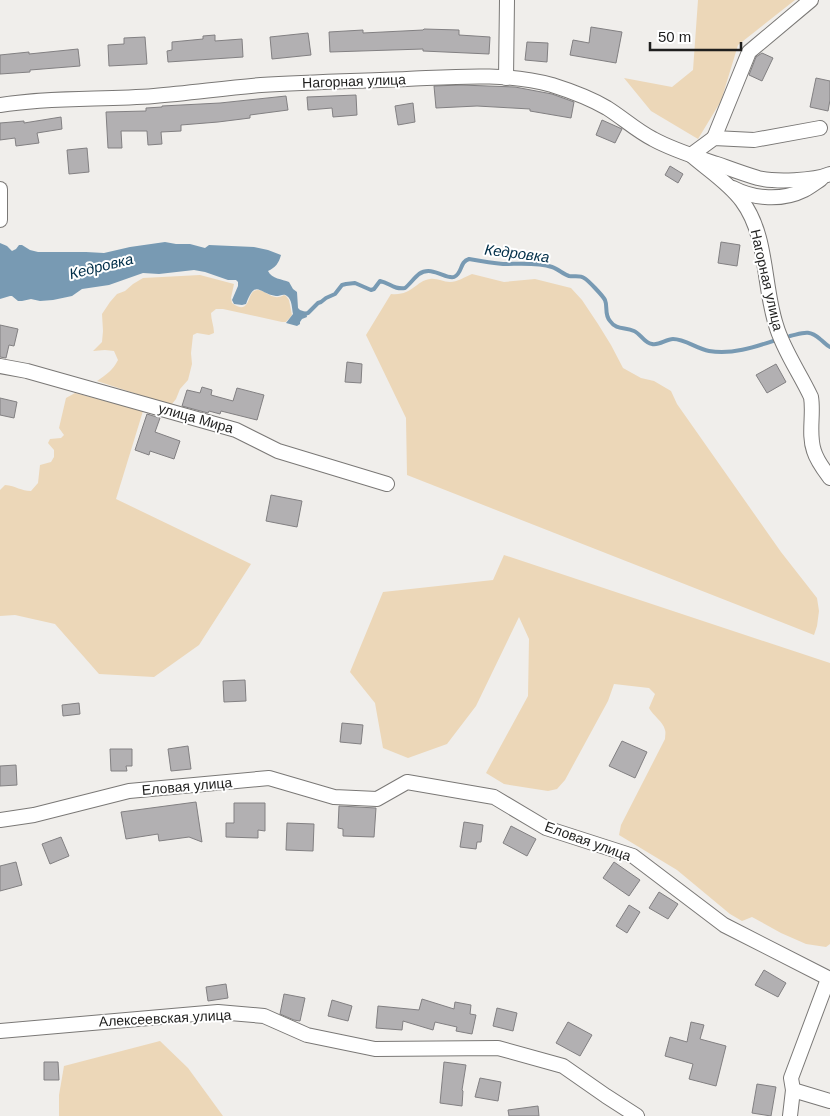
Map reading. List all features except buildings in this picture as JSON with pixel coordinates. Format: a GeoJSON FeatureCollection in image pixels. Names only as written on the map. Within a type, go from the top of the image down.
{"type":"FeatureCollection","features":[{"type":"Feature","properties":{"kind":"street"},"geometry":{"type":"LineString","coordinates":[[506,78],[507,0]]}},
{"type":"Feature","properties":{"kind":"street"},"geometry":{"type":"LineString","coordinates":[[691,155],[714,138],[750,52],[811,0]]}},
{"type":"Feature","properties":{"kind":"street","name":"Нагорная улица"},"geometry":{"type":"LineString","coordinates":[[0,105],[43,100],[124,98],[294,83],[460,77],[506,78],[549,84],[579,94],[606,108],[654,140],[691,155],[759,178],[796,180],[827,175]]}},
{"type":"Feature","properties":{"kind":"street"},"geometry":{"type":"LineString","coordinates":[[714,138],[754,140],[820,128]]}},
{"type":"Feature","properties":{"kind":"street","name":"Нагорная улица"},"geometry":{"type":"LineString","coordinates":[[691,155],[728,186],[742,201],[752,218],[758,235],[776,325],[786,349],[811,396],[813,451],[830,478]]}},
{"type":"Feature","properties":{"kind":"street"},"geometry":{"type":"LineString","coordinates":[[728,186],[756,196],[781,197],[803,190],[827,175]]}},
{"type":"Feature","properties":{"kind":"street"},"geometry":{"type":"LineString","coordinates":[[0,189],[0,220]]}},
{"type":"Feature","properties":{"kind":"street","name":"улица Мира"},"geometry":{"type":"LineString","coordinates":[[0,366],[26,371],[236,430],[278,451],[386,484]]}},
{"type":"Feature","properties":{"kind":"street","name":"Еловая улица"},"geometry":{"type":"LineString","coordinates":[[0,820],[34,815],[130,791],[269,778],[334,797],[377,799],[407,782],[494,797],[546,828],[633,856],[724,925],[829,979]]}},
{"type":"Feature","properties":{"kind":"street"},"geometry":{"type":"LineString","coordinates":[[790,1116],[791,1078],[829,979]]}},
{"type":"Feature","properties":{"kind":"street","name":"Алексеевская улица"},"geometry":{"type":"LineString","coordinates":[[0,1031],[218,1012],[264,1016],[307,1035],[375,1049],[498,1048],[562,1066],[637,1116]]}},
{"type":"Feature","properties":{"kind":"street"},"geometry":{"type":"LineString","coordinates":[[792,1090],[830,1101]]}},
{"type":"Feature","properties":{"kind":"shaded area"},"geometry":{"type":"Polygon","coordinates":[[[698,0],[795,0],[738,45],[721,101],[698,139],[651,111],[624,78],[672,87],[693,70],[698,0]]]}},
{"type":"Feature","properties":{"kind":"shaded area"},"geometry":{"type":"Polygon","coordinates":[[[472,274],[504,282],[535,279],[571,288],[582,300],[598,324],[623,368],[641,378],[654,381],[671,391],[677,404],[781,552],[817,598],[819,611],[814,635],[407,475],[406,418],[366,335],[391,294],[409,291],[425,280],[435,279],[453,282],[472,274]]]}},
{"type":"Feature","properties":{"kind":"shaded area"},"geometry":{"type":"Polygon","coordinates":[[[200,275],[234,284],[231,298],[232,303],[242,307],[245,306],[254,291],[258,290],[275,297],[284,295],[289,300],[292,315],[286,322],[282,322],[216,309],[211,313],[214,333],[209,335],[197,333],[193,335],[192,364],[188,380],[180,389],[172,404],[97,381],[114,367],[118,360],[114,351],[93,351],[102,342],[102,314],[117,294],[125,291],[143,278],[200,275]]]}},
{"type":"Feature","properties":{"kind":"shaded area"},"geometry":{"type":"Polygon","coordinates":[[[75,393],[143,411],[116,499],[251,564],[199,645],[154,677],[99,674],[55,624],[15,615],[0,616],[0,490],[5,485],[31,491],[38,483],[40,465],[51,462],[54,457],[54,450],[48,443],[50,439],[61,438],[64,435],[59,428],[66,398],[75,393]]]}},
{"type":"Feature","properties":{"kind":"shaded area"},"geometry":{"type":"Polygon","coordinates":[[[504,555],[830,663],[830,944],[826,947],[806,944],[752,917],[742,921],[730,914],[677,870],[619,835],[621,825],[665,739],[664,727],[649,708],[655,694],[649,688],[614,684],[608,701],[565,780],[557,789],[548,791],[504,784],[486,773],[528,696],[529,639],[519,617],[476,706],[447,744],[408,758],[383,748],[375,703],[350,672],[383,592],[493,580],[504,555]]]}},
{"type":"Feature","properties":{"kind":"shaded area"},"geometry":{"type":"Polygon","coordinates":[[[160,1041],[188,1068],[223,1116],[59,1116],[59,1095],[64,1066],[160,1041]]]}},
{"type":"Feature","properties":{"kind":"water"},"geometry":{"type":"Polygon","coordinates":[[[165,242],[190,244],[205,248],[209,245],[254,247],[281,255],[276,265],[268,271],[275,277],[289,282],[297,292],[298,308],[306,312],[307,317],[302,319],[297,326],[286,323],[293,314],[289,297],[285,295],[270,295],[258,290],[255,290],[249,296],[246,304],[234,304],[232,300],[238,286],[236,280],[228,280],[194,270],[159,274],[143,273],[109,285],[82,289],[72,296],[53,300],[40,301],[31,299],[18,301],[12,296],[0,299],[0,243],[12,251],[19,245],[22,245],[38,252],[104,253],[165,242]]]}},
{"type":"Feature","properties":{"kind":"waterway","name":"Кедровка"},"geometry":{"type":"LineString","coordinates":[[304,314],[308,313],[318,303],[335,294],[342,285],[355,283],[371,290],[380,281],[398,288],[405,288],[419,274],[424,272],[429,271],[447,277],[454,277],[459,273],[466,260],[469,259],[503,264],[540,264],[554,268],[569,276],[582,277],[605,300],[607,316],[612,324],[634,331],[649,343],[657,344],[670,339],[677,339],[704,350],[726,352],[752,348],[776,340]]}},
{"type":"Feature","properties":{"kind":"waterway","name":"Кедровка"},"geometry":{"type":"LineString","coordinates":[[790,336],[809,333],[830,347]]}}]}
